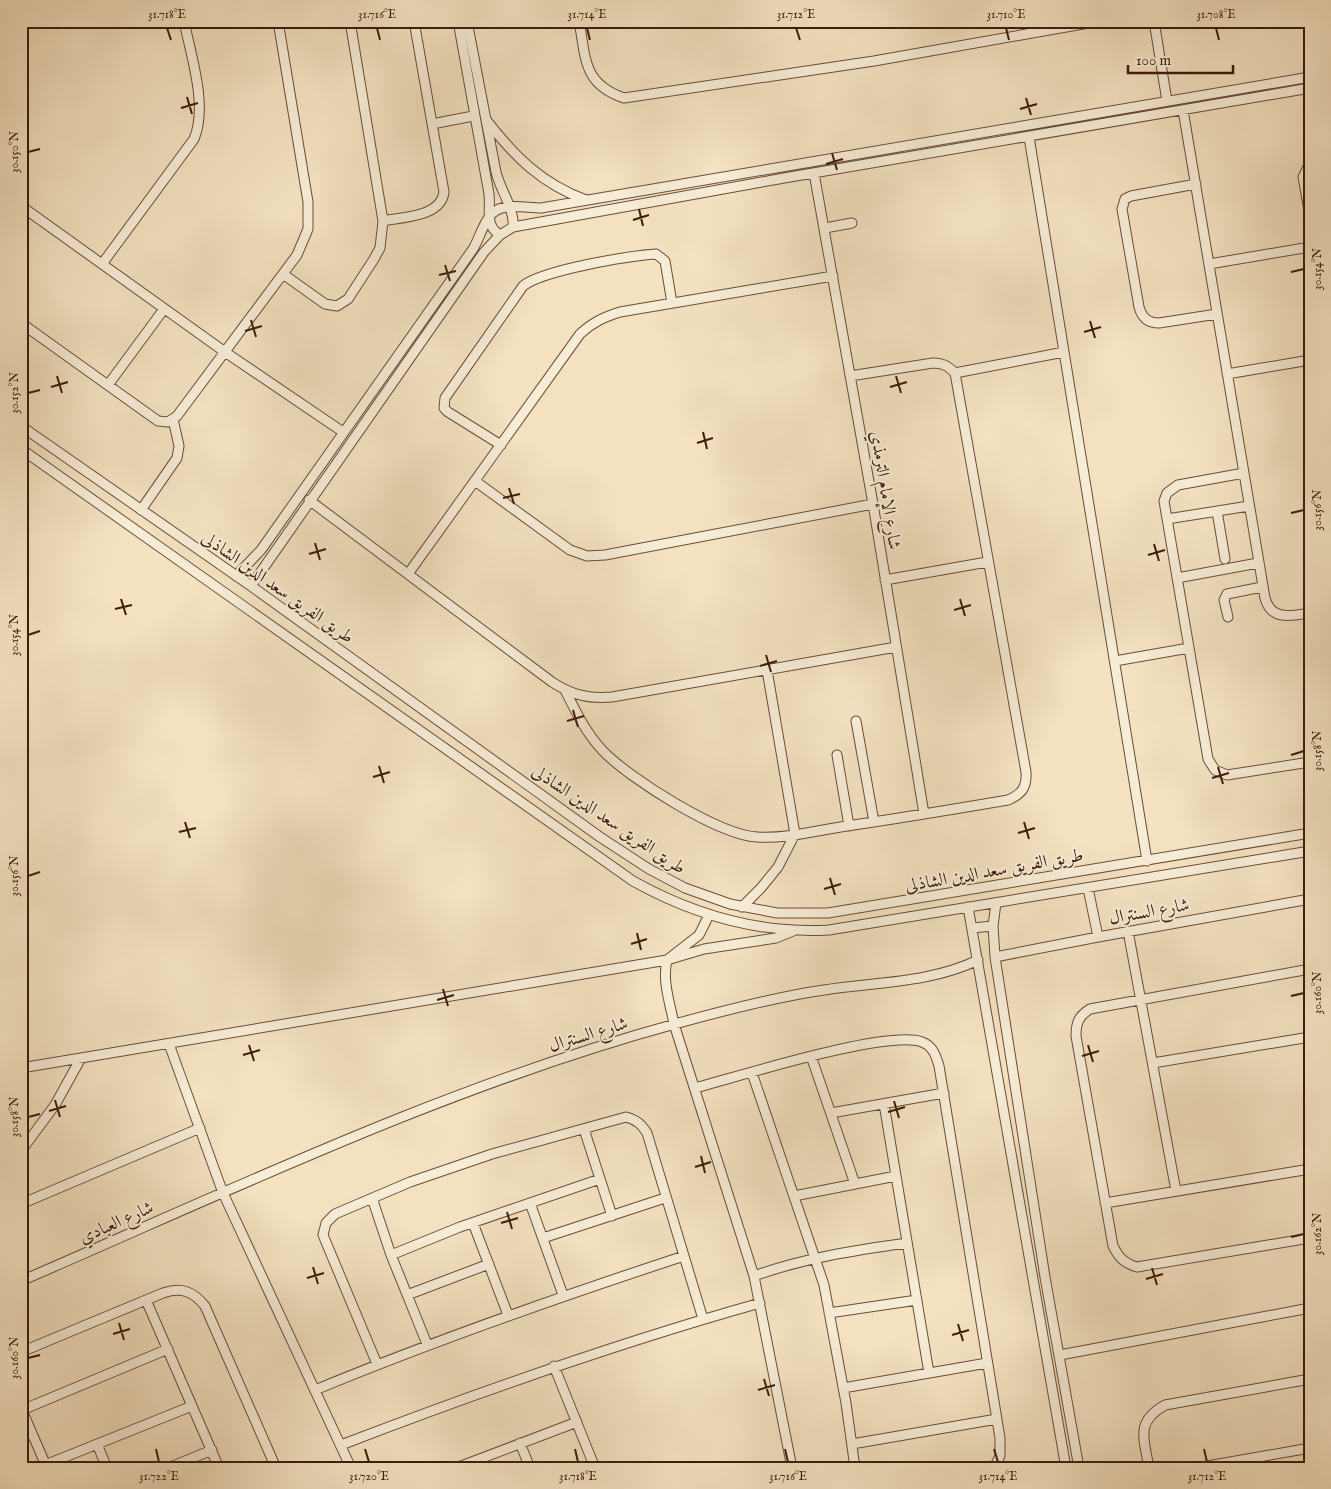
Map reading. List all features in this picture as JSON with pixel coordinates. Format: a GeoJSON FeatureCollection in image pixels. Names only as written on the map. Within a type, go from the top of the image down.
{"type":"FeatureCollection","features":[{"type":"Feature","properties":{"kind":"street"},"geometry":{"type":"LineString","coordinates":[[102,264],[194,139],[199,128],[201,116],[184,21]]}},
{"type":"Feature","properties":{"kind":"street"},"geometry":{"type":"LineString","coordinates":[[21,338],[25,325],[158,421],[173,419],[225,352],[304,243],[310,216],[278,21]]}},
{"type":"Feature","properties":{"kind":"street"},"geometry":{"type":"LineString","coordinates":[[283,274],[325,304],[331,306],[343,304],[380,248],[383,221],[350,21]]}},
{"type":"Feature","properties":{"kind":"street"},"geometry":{"type":"LineString","coordinates":[[383,221],[430,211],[444,199],[414,21]]}},
{"type":"Feature","properties":{"kind":"street"},"geometry":{"type":"LineString","coordinates":[[458,21],[487,189],[489,217],[492,228],[500,235]]}},
{"type":"Feature","properties":{"kind":"street"},"geometry":{"type":"LineString","coordinates":[[467,21],[499,185],[513,216],[513,227]]}},
{"type":"Feature","properties":{"kind":"street"},"geometry":{"type":"LineString","coordinates":[[579,21],[589,73],[596,84],[607,92],[624,98],[874,61],[1100,21]]}},
{"type":"Feature","properties":{"kind":"street"},"geometry":{"type":"LineString","coordinates":[[1154,21],[1167,101]]}},
{"type":"Feature","properties":{"kind":"street"},"geometry":{"type":"LineString","coordinates":[[462,50],[472,48]]}},
{"type":"Feature","properties":{"kind":"street"},"geometry":{"type":"LineString","coordinates":[[236,576],[261,550],[476,246],[489,217],[498,210],[508,206],[540,208],[1305,78],[1306,89],[847,167],[543,220],[513,227],[500,235],[484,252],[251,586]]}},
{"type":"Feature","properties":{"kind":"street"},"geometry":{"type":"LineString","coordinates":[[1211,94],[1212,105]]}},
{"type":"Feature","properties":{"kind":"street"},"geometry":{"type":"LineString","coordinates":[[1128,108],[1130,120]]}},
{"type":"Feature","properties":{"kind":"street"},"geometry":{"type":"LineString","coordinates":[[1183,110],[1266,604],[1275,614],[1286,617],[1310,613]]}},
{"type":"Feature","properties":{"kind":"street"},"geometry":{"type":"LineString","coordinates":[[432,124],[473,116]]}},
{"type":"Feature","properties":{"kind":"street"},"geometry":{"type":"LineString","coordinates":[[486,118],[514,154],[531,170],[558,188],[586,200]]}},
{"type":"Feature","properties":{"kind":"street"},"geometry":{"type":"LineString","coordinates":[[1060,120],[1062,131]]}},
{"type":"Feature","properties":{"kind":"street"},"geometry":{"type":"LineString","coordinates":[[984,133],[986,144]]}},
{"type":"Feature","properties":{"kind":"street"},"geometry":{"type":"LineString","coordinates":[[1029,137],[1147,861]]}},
{"type":"Feature","properties":{"kind":"street"},"geometry":{"type":"LineString","coordinates":[[845,156],[847,167]]}},
{"type":"Feature","properties":{"kind":"street"},"geometry":{"type":"LineString","coordinates":[[1310,164],[1303,176],[1310,216]]}},
{"type":"Feature","properties":{"kind":"street"},"geometry":{"type":"LineString","coordinates":[[782,167],[784,178]]}},
{"type":"Feature","properties":{"kind":"street","name":"شارع الإمام الترمذي"},"geometry":{"type":"LineString","coordinates":[[814,173],[924,814]]}},
{"type":"Feature","properties":{"kind":"street"},"geometry":{"type":"LineString","coordinates":[[1196,184],[1128,197],[1122,205],[1124,218],[1139,307],[1144,317],[1154,323],[1159,323],[1217,314]]}},
{"type":"Feature","properties":{"kind":"street"},"geometry":{"type":"LineString","coordinates":[[487,189],[494,190],[499,185]]}},
{"type":"Feature","properties":{"kind":"street"},"geometry":{"type":"LineString","coordinates":[[21,206],[225,352],[343,432]]}},
{"type":"Feature","properties":{"kind":"street"},"geometry":{"type":"LineString","coordinates":[[540,208],[543,220]]}},
{"type":"Feature","properties":{"kind":"street"},"geometry":{"type":"LineString","coordinates":[[824,228],[852,223]]}},
{"type":"Feature","properties":{"kind":"street"},"geometry":{"type":"LineString","coordinates":[[476,246],[482,245],[484,252]]}},
{"type":"Feature","properties":{"kind":"street"},"geometry":{"type":"LineString","coordinates":[[1209,264],[1310,247]]}},
{"type":"Feature","properties":{"kind":"street"},"geometry":{"type":"LineString","coordinates":[[501,445],[448,412],[443,403],[444,398],[523,286],[532,279],[553,272],[656,254],[665,261],[672,303]]}},
{"type":"Feature","properties":{"kind":"street"},"geometry":{"type":"LineString","coordinates":[[408,574],[580,334],[589,325],[600,318],[620,312],[833,276]]}},
{"type":"Feature","properties":{"kind":"street"},"geometry":{"type":"LineString","coordinates":[[108,385],[164,309]]}},
{"type":"Feature","properties":{"kind":"street"},"geometry":{"type":"LineString","coordinates":[[955,373],[1064,352]]}},
{"type":"Feature","properties":{"kind":"street"},"geometry":{"type":"LineString","coordinates":[[1227,374],[1310,360]]}},
{"type":"Feature","properties":{"kind":"street"},"geometry":{"type":"LineString","coordinates":[[565,690],[592,738],[627,772],[713,824],[738,835],[758,837],[795,834],[849,826],[1008,800],[1017,796],[1023,790],[1026,781],[955,373],[941,363],[933,363],[850,376]]}},
{"type":"Feature","properties":{"kind":"street"},"geometry":{"type":"LineString","coordinates":[[378,383],[380,388],[386,390]]}},
{"type":"Feature","properties":{"kind":"street"},"geometry":{"type":"LineString","coordinates":[[370,394],[377,394],[380,399]]}},
{"type":"Feature","properties":{"kind":"street"},"geometry":{"type":"LineString","coordinates":[[141,510],[177,458],[180,446],[173,419]]}},
{"type":"Feature","properties":{"kind":"street","name":"طريق الفريق سعد الدين الشاذلى"},"geometry":{"type":"LineString","coordinates":[[21,426],[251,586],[600,837],[663,878],[707,897],[742,907],[802,914],[828,914],[1310,833]]}},
{"type":"Feature","properties":{"kind":"street","name":"طريق الفريق سعد الدين الشاذلى"},"geometry":{"type":"LineString","coordinates":[[21,449],[633,881],[660,896],[709,914],[747,925],[793,931],[829,930],[1310,851]]}},
{"type":"Feature","properties":{"kind":"street"},"geometry":{"type":"LineString","coordinates":[[321,463],[331,469]]}},
{"type":"Feature","properties":{"kind":"street"},"geometry":{"type":"LineString","coordinates":[[1244,473],[1174,486],[1165,497],[1167,519],[1208,759],[1216,770],[1227,775],[1310,762]]}},
{"type":"Feature","properties":{"kind":"street"},"geometry":{"type":"LineString","coordinates":[[475,481],[570,550],[587,556],[605,555],[872,504]]}},
{"type":"Feature","properties":{"kind":"street"},"geometry":{"type":"LineString","coordinates":[[310,500],[565,690],[594,699],[896,647]]}},
{"type":"Feature","properties":{"kind":"street"},"geometry":{"type":"LineString","coordinates":[[1167,519],[1249,506]]}},
{"type":"Feature","properties":{"kind":"street"},"geometry":{"type":"LineString","coordinates":[[1217,511],[1225,559]]}},
{"type":"Feature","properties":{"kind":"street"},"geometry":{"type":"LineString","coordinates":[[261,550],[271,556]]}},
{"type":"Feature","properties":{"kind":"street"},"geometry":{"type":"LineString","coordinates":[[884,580],[987,562]]}},
{"type":"Feature","properties":{"kind":"street"},"geometry":{"type":"LineString","coordinates":[[1177,578],[1258,563]]}},
{"type":"Feature","properties":{"kind":"street"},"geometry":{"type":"LineString","coordinates":[[1228,617],[1224,600],[1227,594],[1262,587]]}},
{"type":"Feature","properties":{"kind":"street"},"geometry":{"type":"LineString","coordinates":[[1115,662],[1189,648]]}},
{"type":"Feature","properties":{"kind":"street"},"geometry":{"type":"LineString","coordinates":[[742,907],[762,888],[778,867],[795,834],[767,670]]}},
{"type":"Feature","properties":{"kind":"street"},"geometry":{"type":"LineString","coordinates":[[856,721],[874,822]]}},
{"type":"Feature","properties":{"kind":"street"},"geometry":{"type":"LineString","coordinates":[[837,755],[849,826]]}},
{"type":"Feature","properties":{"kind":"street"},"geometry":{"type":"LineString","coordinates":[[489,779],[499,775],[501,772],[500,764]]}},
{"type":"Feature","properties":{"kind":"street"},"geometry":{"type":"LineString","coordinates":[[512,796],[511,791],[516,782],[525,783]]}},
{"type":"Feature","properties":{"kind":"street"},"geometry":{"type":"LineString","coordinates":[[1288,836],[1296,838],[1298,845],[1296,851],[1289,854]]}},
{"type":"Feature","properties":{"kind":"street"},"geometry":{"type":"LineString","coordinates":[[1088,888],[1098,936]]}},
{"type":"Feature","properties":{"kind":"street"},"geometry":{"type":"LineString","coordinates":[[932,897],[924,906],[932,914]]}},
{"type":"Feature","properties":{"kind":"street","name":"شارع السنترال"},"geometry":{"type":"LineString","coordinates":[[995,957],[1098,936],[1310,899]]}},
{"type":"Feature","properties":{"kind":"street"},"geometry":{"type":"LineString","coordinates":[[899,903],[906,906],[907,911],[899,919]]}},
{"type":"Feature","properties":{"kind":"street"},"geometry":{"type":"LineString","coordinates":[[996,903],[993,926],[995,957],[1078,1468]]}},
{"type":"Feature","properties":{"kind":"street"},"geometry":{"type":"LineString","coordinates":[[968,907],[1066,1468]]}},
{"type":"Feature","properties":{"kind":"street"},"geometry":{"type":"LineString","coordinates":[[709,914],[699,935],[667,960],[665,976],[674,1024],[754,1276],[792,1468]]}},
{"type":"Feature","properties":{"kind":"street"},"geometry":{"type":"LineString","coordinates":[[972,928],[993,926]]}},
{"type":"Feature","properties":{"kind":"street"},"geometry":{"type":"LineString","coordinates":[[21,1068],[667,960],[704,949],[767,940],[793,931]]}},
{"type":"Feature","properties":{"kind":"street"},"geometry":{"type":"LineString","coordinates":[[1128,931],[1176,1191]]}},
{"type":"Feature","properties":{"kind":"street","name":"شارع السنترال"},"geometry":{"type":"LineString","coordinates":[[223,1193],[458,1093],[674,1024],[821,990],[936,975],[955,970],[978,960]]}},
{"type":"Feature","properties":{"kind":"street"},"geometry":{"type":"LineString","coordinates":[[1310,969],[1090,1009],[1081,1015],[1076,1025],[1076,1036],[1113,1246],[1118,1256],[1126,1264],[1137,1267],[1310,1238]]}},
{"type":"Feature","properties":{"kind":"street"},"geometry":{"type":"LineString","coordinates":[[1153,1063],[1310,1036]]}},
{"type":"Feature","properties":{"kind":"street"},"geometry":{"type":"LineString","coordinates":[[695,1088],[811,1056],[881,1042],[909,1039],[924,1042],[935,1052],[944,1093],[997,1419],[1000,1456],[994,1468]]}},
{"type":"Feature","properties":{"kind":"street"},"geometry":{"type":"LineString","coordinates":[[169,1044],[223,1193],[351,1468]]}},
{"type":"Feature","properties":{"kind":"street"},"geometry":{"type":"LineString","coordinates":[[811,1056],[855,1184]]}},
{"type":"Feature","properties":{"kind":"street"},"geometry":{"type":"LineString","coordinates":[[21,1151],[54,1105],[81,1058]]}},
{"type":"Feature","properties":{"kind":"street"},"geometry":{"type":"LineString","coordinates":[[752,1073],[824,1285],[843,1388],[855,1468]]}},
{"type":"Feature","properties":{"kind":"street"},"geometry":{"type":"LineString","coordinates":[[831,1114],[944,1093]]}},
{"type":"Feature","properties":{"kind":"street"},"geometry":{"type":"LineString","coordinates":[[884,1104],[929,1373]]}},
{"type":"Feature","properties":{"kind":"street"},"geometry":{"type":"LineString","coordinates":[[377,1364],[323,1235],[326,1223],[335,1214],[372,1198],[492,1154],[626,1117],[642,1124],[647,1133],[665,1198],[703,1319]]}},
{"type":"Feature","properties":{"kind":"street"},"geometry":{"type":"LineString","coordinates":[[21,1204],[200,1128]]}},
{"type":"Feature","properties":{"kind":"street"},"geometry":{"type":"LineString","coordinates":[[584,1130],[612,1216]]}},
{"type":"Feature","properties":{"kind":"street"},"geometry":{"type":"LineString","coordinates":[[1105,1203],[1310,1169]]}},
{"type":"Feature","properties":{"kind":"street"},"geometry":{"type":"LineString","coordinates":[[794,1196],[896,1176]]}},
{"type":"Feature","properties":{"kind":"street"},"geometry":{"type":"LineString","coordinates":[[391,1255],[530,1202],[600,1180]]}},
{"type":"Feature","properties":{"kind":"street","name":"شارع العبادي"},"geometry":{"type":"LineString","coordinates":[[21,1281],[223,1193]]}},
{"type":"Feature","properties":{"kind":"street"},"geometry":{"type":"LineString","coordinates":[[372,1198],[391,1255],[427,1344]]}},
{"type":"Feature","properties":{"kind":"street"},"geometry":{"type":"LineString","coordinates":[[543,1238],[665,1198]]}},
{"type":"Feature","properties":{"kind":"street"},"geometry":{"type":"LineString","coordinates":[[530,1202],[563,1295]]}},
{"type":"Feature","properties":{"kind":"street"},"geometry":{"type":"LineString","coordinates":[[473,1223],[508,1315]]}},
{"type":"Feature","properties":{"kind":"street"},"geometry":{"type":"LineString","coordinates":[[754,1276],[780,1266],[815,1258],[908,1243]]}},
{"type":"Feature","properties":{"kind":"street"},"geometry":{"type":"LineString","coordinates":[[315,1390],[427,1344],[563,1295],[684,1256]]}},
{"type":"Feature","properties":{"kind":"street"},"geometry":{"type":"LineString","coordinates":[[407,1295],[488,1264]]}},
{"type":"Feature","properties":{"kind":"street"},"geometry":{"type":"LineString","coordinates":[[21,1352],[175,1289],[197,1296],[205,1306],[276,1468]]}},
{"type":"Feature","properties":{"kind":"street"},"geometry":{"type":"LineString","coordinates":[[146,1300],[219,1468]]}},
{"type":"Feature","properties":{"kind":"street"},"geometry":{"type":"LineString","coordinates":[[829,1313],[917,1300]]}},
{"type":"Feature","properties":{"kind":"street"},"geometry":{"type":"LineString","coordinates":[[341,1445],[554,1366],[760,1303]]}},
{"type":"Feature","properties":{"kind":"street"},"geometry":{"type":"LineString","coordinates":[[1060,1354],[1310,1308]]}},
{"type":"Feature","properties":{"kind":"street"},"geometry":{"type":"LineString","coordinates":[[168,1349],[22,1409],[46,1466],[192,1406]]}},
{"type":"Feature","properties":{"kind":"street"},"geometry":{"type":"LineString","coordinates":[[843,1388],[987,1363]]}},
{"type":"Feature","properties":{"kind":"street"},"geometry":{"type":"LineString","coordinates":[[554,1366],[596,1468]]}},
{"type":"Feature","properties":{"kind":"street"},"geometry":{"type":"LineString","coordinates":[[1149,1468],[1144,1427],[1151,1413],[1165,1405],[1310,1379]]}},
{"type":"Feature","properties":{"kind":"street"},"geometry":{"type":"LineString","coordinates":[[852,1444],[997,1419]]}},
{"type":"Feature","properties":{"kind":"street"},"geometry":{"type":"LineString","coordinates":[[456,1468],[576,1422]]}},
{"type":"Feature","properties":{"kind":"street"},"geometry":{"type":"LineString","coordinates":[[520,1443],[530,1468]]}},
{"type":"Feature","properties":{"kind":"street"},"geometry":{"type":"LineString","coordinates":[[97,1444],[107,1468]]}},
{"type":"Feature","properties":{"kind":"street"},"geometry":{"type":"LineString","coordinates":[[1196,1468],[1217,1466],[1310,1448]]}},
{"type":"Feature","properties":{"kind":"street"},"geometry":{"type":"LineString","coordinates":[[168,1468],[212,1450]]}}]}
